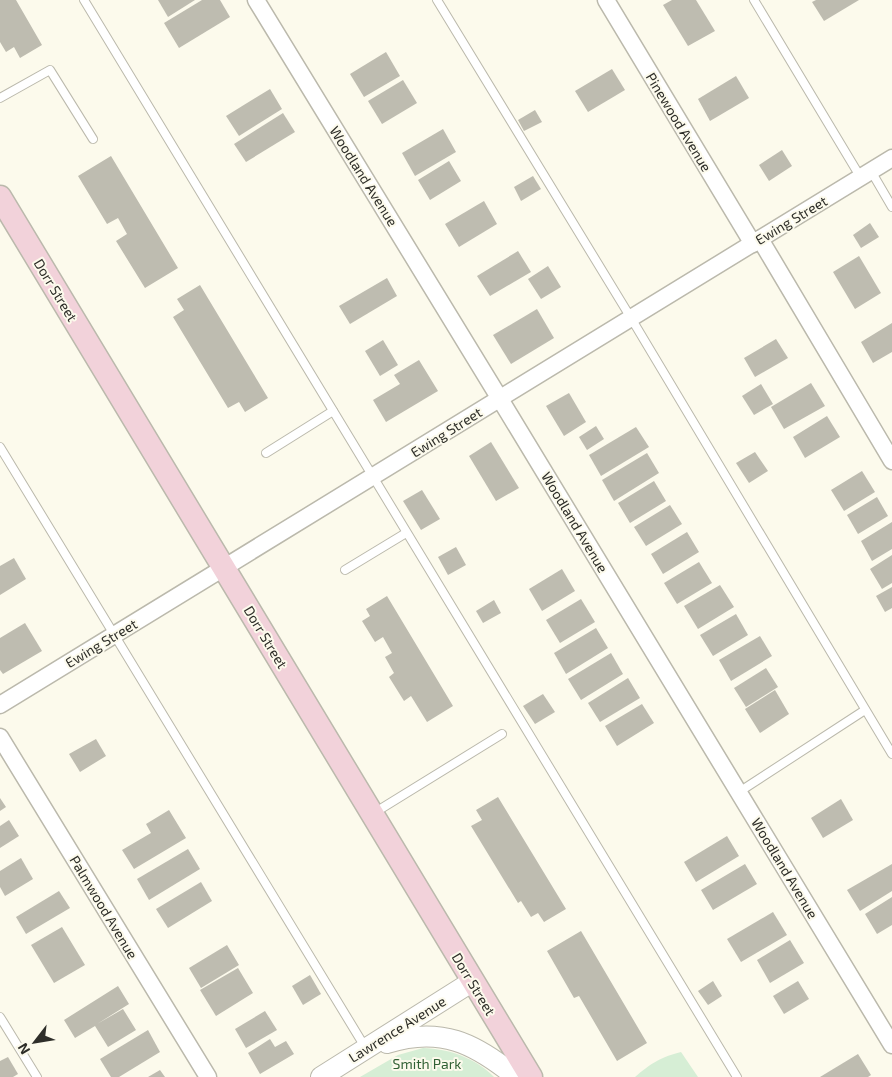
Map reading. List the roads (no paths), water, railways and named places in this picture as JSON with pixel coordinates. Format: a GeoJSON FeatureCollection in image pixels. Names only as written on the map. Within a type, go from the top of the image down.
{"type":"FeatureCollection","features":[{"type":"Feature","properties":{"kind":"main road","name":"Dorr Street"},"geometry":{"type":"LineString","coordinates":[[0,197],[531,1077]]}},
{"type":"Feature","properties":{"kind":"street","name":"Woodland Avenue"},"geometry":{"type":"LineString","coordinates":[[256,0],[892,1045]]}},
{"type":"Feature","properties":{"kind":"street","name":"Pinewood Avenue"},"geometry":{"type":"LineString","coordinates":[[606,0],[892,462]]}},
{"type":"Feature","properties":{"kind":"street","name":"Ewing Street"},"geometry":{"type":"LineString","coordinates":[[0,705],[892,158]]}},
{"type":"Feature","properties":{"kind":"street","name":"Palmwood Avenue"},"geometry":{"type":"LineString","coordinates":[[0,737],[208,1077]]}},
{"type":"Feature","properties":{"kind":"street","name":"Lawrence Avenue"},"geometry":{"type":"LineString","coordinates":[[321,1077],[472,981]]}},
{"type":"Feature","properties":{"kind":"street"},"geometry":{"type":"LineString","coordinates":[[366,1049],[416,1035],[446,1038],[470,1046],[492,1058],[516,1077]]}},
{"type":"Feature","properties":{"kind":"lane"},"geometry":{"type":"LineString","coordinates":[[84,0],[737,1077]]}},
{"type":"Feature","properties":{"kind":"lane"},"geometry":{"type":"LineString","coordinates":[[437,0],[631,318],[892,754]]}},
{"type":"Feature","properties":{"kind":"lane"},"geometry":{"type":"LineString","coordinates":[[754,0],[866,175],[892,207]]}},
{"type":"Feature","properties":{"kind":"lane"},"geometry":{"type":"LineString","coordinates":[[0,98],[50,70],[92,140]]}},
{"type":"Feature","properties":{"kind":"lane"},"geometry":{"type":"LineString","coordinates":[[266,453],[333,411]]}},
{"type":"Feature","properties":{"kind":"lane"},"geometry":{"type":"LineString","coordinates":[[0,447],[366,1049]]}},
{"type":"Feature","properties":{"kind":"lane"},"geometry":{"type":"LineString","coordinates":[[345,570],[406,533]]}},
{"type":"Feature","properties":{"kind":"lane"},"geometry":{"type":"LineString","coordinates":[[738,792],[865,710]]}},
{"type":"Feature","properties":{"kind":"lane"},"geometry":{"type":"LineString","coordinates":[[372,814],[502,734]]}},
{"type":"Feature","properties":{"kind":"lane"},"geometry":{"type":"LineString","coordinates":[[0,1017],[37,1077]]}},
{"type":"Feature","properties":{"kind":"park label","name":"Smith Park"},"geometry":{"type":"Point","coordinates":[427,1063]}}]}
